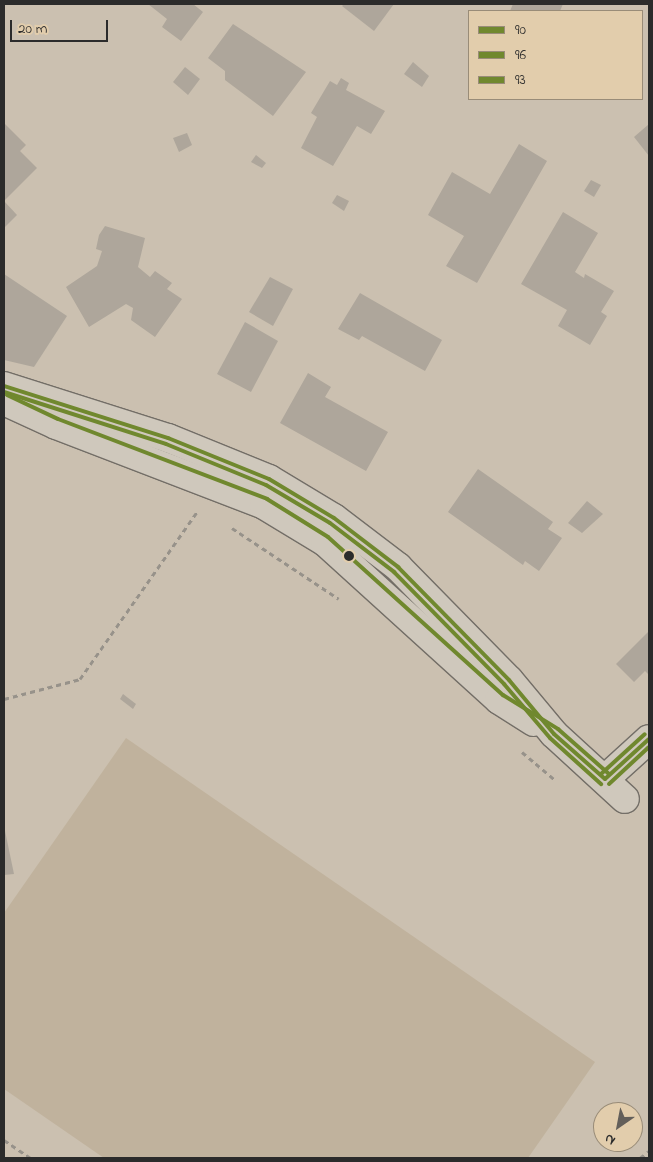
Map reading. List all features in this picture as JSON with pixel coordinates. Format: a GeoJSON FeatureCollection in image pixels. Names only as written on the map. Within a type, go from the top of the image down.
{"type":"FeatureCollection","features":[{"type":"Feature","properties":{"kind":"street"},"geometry":{"type":"LineString","coordinates":[[4,386],[168,438],[269,479],[334,518],[398,567],[509,680],[554,734],[605,779],[625,800]]}},
{"type":"Feature","properties":{"kind":"street"},"geometry":{"type":"LineString","coordinates":[[4,401],[56,425],[217,485],[264,505],[325,542],[499,700],[554,734]]}},
{"type":"Feature","properties":{"kind":"street"},"geometry":{"type":"LineString","coordinates":[[605,779],[649,739]]}},
{"type":"Feature","properties":{"kind":"path"},"geometry":{"type":"LineString","coordinates":[[4,699],[80,679],[217,485]]}},
{"type":"Feature","properties":{"kind":"path"},"geometry":{"type":"LineString","coordinates":[[4,1140],[31,1158]]}},
{"type":"Feature","properties":{"kind":"path"},"geometry":{"type":"LineString","coordinates":[[640,1158],[649,1151]]}},
{"type":"Feature","properties":{"kind":"shaded area"},"geometry":{"type":"Polygon","coordinates":[[[126,738],[595,1062],[528,1158],[104,1158],[4,1089],[4,913],[126,738]]]}},
{"type":"Feature","properties":{"kind":"building"},"geometry":{"type":"Polygon","coordinates":[[[148,4],[193,4],[203,12],[181,41],[162,27],[167,19],[148,4]]]}},
{"type":"Feature","properties":{"kind":"building"},"geometry":{"type":"Polygon","coordinates":[[[344,4],[394,4],[374,31],[342,6],[344,4]]]}},
{"type":"Feature","properties":{"kind":"building"},"geometry":{"type":"Polygon","coordinates":[[[513,4],[563,4],[560,10],[510,10],[513,4]]]}},
{"type":"Feature","properties":{"kind":"building"},"geometry":{"type":"Polygon","coordinates":[[[233,24],[306,72],[273,116],[225,80],[225,71],[208,58],[233,24]]]}},
{"type":"Feature","properties":{"kind":"building"},"geometry":{"type":"Polygon","coordinates":[[[413,62],[429,76],[422,87],[404,74],[413,62]]]}},
{"type":"Feature","properties":{"kind":"building"},"geometry":{"type":"Polygon","coordinates":[[[185,67],[200,79],[188,95],[173,82],[185,67]]]}},
{"type":"Feature","properties":{"kind":"building"},"geometry":{"type":"Polygon","coordinates":[[[341,78],[349,83],[346,90],[385,111],[371,134],[357,126],[333,166],[301,148],[317,117],[311,113],[330,81],[337,85],[341,78]]]}},
{"type":"Feature","properties":{"kind":"building"},"geometry":{"type":"Polygon","coordinates":[[[4,123],[26,145],[20,151],[37,168],[4,201],[4,123]]]}},
{"type":"Feature","properties":{"kind":"building"},"geometry":{"type":"Polygon","coordinates":[[[649,124],[649,156],[634,137],[649,124]]]}},
{"type":"Feature","properties":{"kind":"building"},"geometry":{"type":"Polygon","coordinates":[[[187,133],[192,145],[179,152],[173,138],[187,133]]]}},
{"type":"Feature","properties":{"kind":"building"},"geometry":{"type":"Polygon","coordinates":[[[519,144],[547,161],[477,283],[446,266],[464,236],[428,215],[452,172],[490,194],[519,144]]]}},
{"type":"Feature","properties":{"kind":"building"},"geometry":{"type":"Polygon","coordinates":[[[256,155],[266,163],[262,168],[251,162],[256,155]]]}},
{"type":"Feature","properties":{"kind":"building"},"geometry":{"type":"Polygon","coordinates":[[[591,180],[601,185],[594,197],[584,191],[591,180]]]}},
{"type":"Feature","properties":{"kind":"building"},"geometry":{"type":"Polygon","coordinates":[[[337,195],[349,201],[344,211],[332,203],[337,195]]]}},
{"type":"Feature","properties":{"kind":"building"},"geometry":{"type":"Polygon","coordinates":[[[4,201],[17,215],[4,228],[4,201]]]}},
{"type":"Feature","properties":{"kind":"building"},"geometry":{"type":"Polygon","coordinates":[[[563,212],[598,233],[575,272],[584,278],[585,274],[614,291],[601,312],[607,316],[590,345],[558,326],[567,310],[521,284],[563,212]]]}},
{"type":"Feature","properties":{"kind":"building"},"geometry":{"type":"Polygon","coordinates":[[[105,226],[145,238],[138,267],[150,277],[155,271],[172,283],[167,289],[182,299],[155,337],[131,320],[133,308],[126,304],[89,327],[66,287],[97,266],[102,251],[96,249],[99,235],[105,226]]]}},
{"type":"Feature","properties":{"kind":"building"},"geometry":{"type":"Polygon","coordinates":[[[4,274],[67,316],[34,367],[4,360],[4,274]]]}},
{"type":"Feature","properties":{"kind":"building"},"geometry":{"type":"Polygon","coordinates":[[[270,277],[293,289],[273,326],[249,312],[270,277]]]}},
{"type":"Feature","properties":{"kind":"building"},"geometry":{"type":"Polygon","coordinates":[[[360,293],[442,340],[425,371],[362,336],[359,340],[338,329],[360,293]]]}},
{"type":"Feature","properties":{"kind":"building"},"geometry":{"type":"Polygon","coordinates":[[[245,322],[278,341],[251,392],[217,374],[245,322]]]}},
{"type":"Feature","properties":{"kind":"building"},"geometry":{"type":"Polygon","coordinates":[[[308,373],[331,387],[325,397],[388,432],[366,471],[280,423],[308,373]]]}},
{"type":"Feature","properties":{"kind":"building"},"geometry":{"type":"Polygon","coordinates":[[[478,469],[553,522],[548,529],[562,538],[539,571],[525,561],[523,565],[448,512],[478,469]]]}},
{"type":"Feature","properties":{"kind":"building"},"geometry":{"type":"Polygon","coordinates":[[[587,501],[603,514],[582,533],[568,523],[587,501]]]}},
{"type":"Feature","properties":{"kind":"building"},"geometry":{"type":"Polygon","coordinates":[[[649,631],[649,675],[645,671],[634,682],[616,664],[649,631]]]}},
{"type":"Feature","properties":{"kind":"building"},"geometry":{"type":"Polygon","coordinates":[[[123,694],[136,704],[133,709],[120,699],[123,694]]]}},
{"type":"Feature","properties":{"kind":"building"},"geometry":{"type":"Polygon","coordinates":[[[4,826],[14,874],[4,875],[4,826]]]}},
{"type":"Feature","properties":{"kind":"transit line","name":"90"},"geometry":{"type":"LineString","coordinates":[[4,386],[168,438],[269,479],[334,518],[398,567],[509,680],[554,734],[605,779]]}},
{"type":"Feature","properties":{"kind":"transit line","name":"96"},"geometry":{"type":"LineString","coordinates":[[4,392],[166,444],[266,485],[330,523],[394,572],[504,684],[550,738],[601,784]]}},
{"type":"Feature","properties":{"kind":"transit line","name":"93"},"geometry":{"type":"LineString","coordinates":[[7,395],[58,419],[267,499],[328,537],[503,695],[558,729],[609,774]]}},
{"type":"Feature","properties":{"kind":"transit line","name":"93"},"geometry":{"type":"LineString","coordinates":[[601,774],[645,734]]}},
{"type":"Feature","properties":{"kind":"transit line","name":"90"},"geometry":{"type":"LineString","coordinates":[[605,779],[649,739]]}},
{"type":"Feature","properties":{"kind":"transit line","name":"96"},"geometry":{"type":"LineString","coordinates":[[609,784],[649,747]]}}]}
